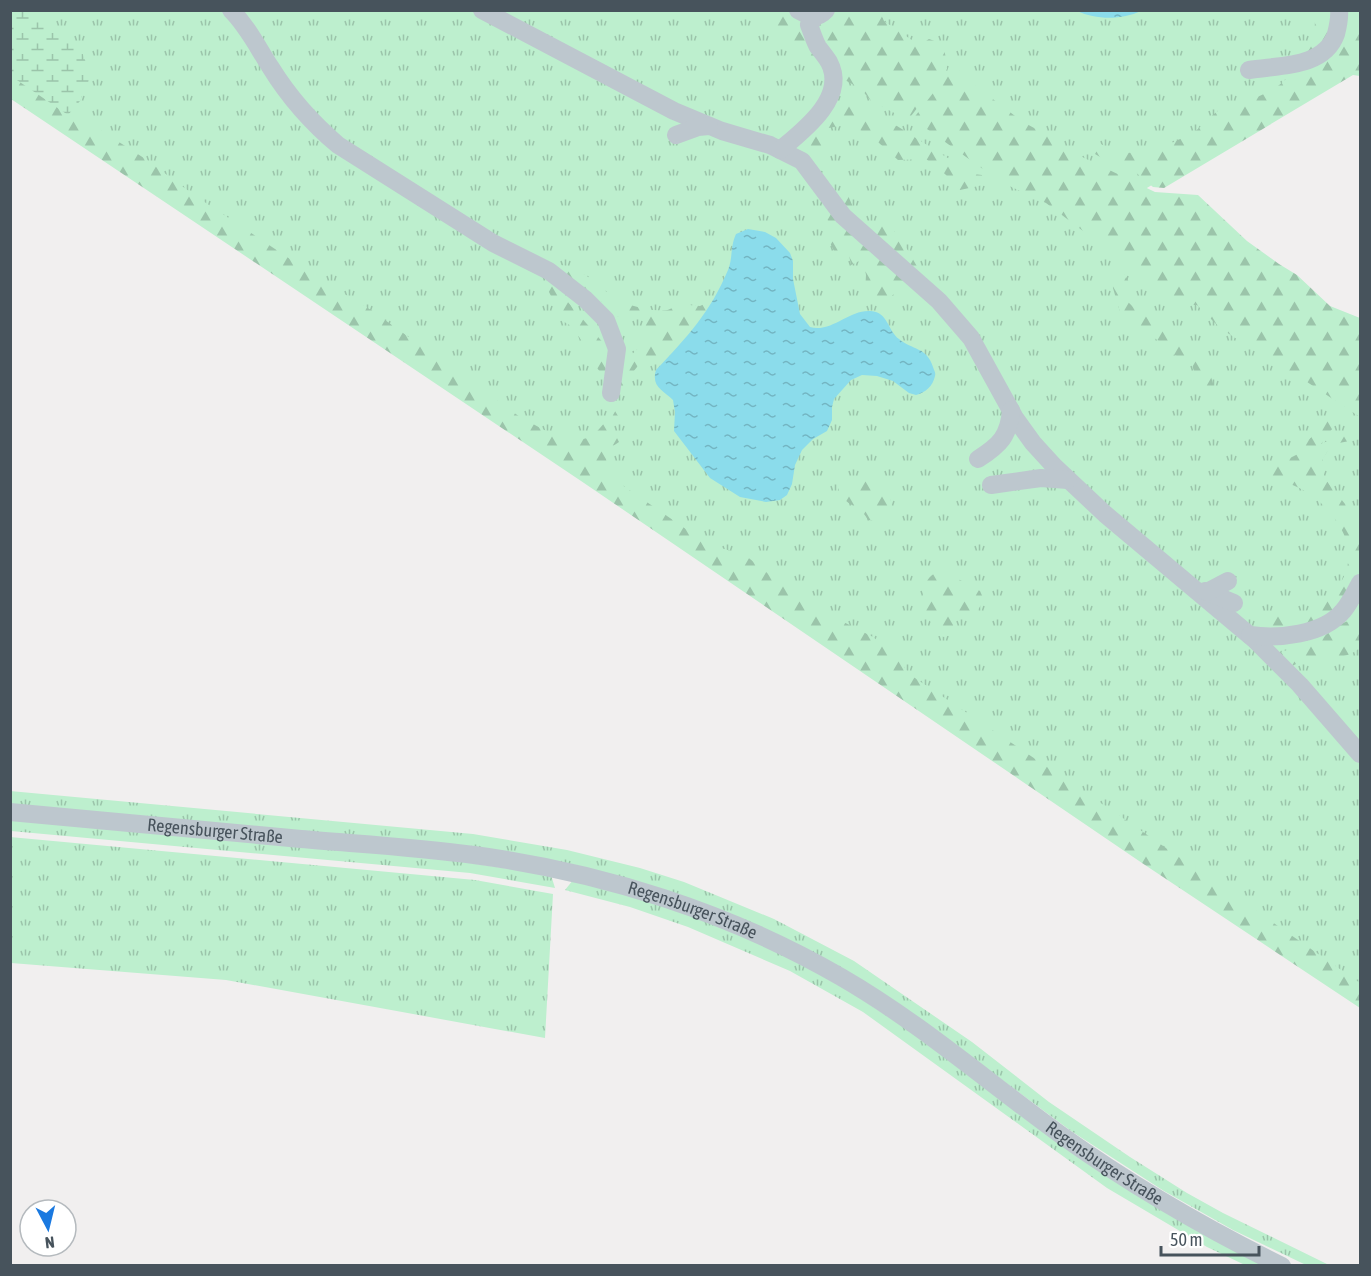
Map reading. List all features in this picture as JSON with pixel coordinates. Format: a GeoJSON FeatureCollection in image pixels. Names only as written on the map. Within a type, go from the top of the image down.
{"type":"FeatureCollection","features":[{"type":"Feature","properties":{"kind":"street"},"geometry":{"type":"LineString","coordinates":[[231,10],[241,20],[272,70],[296,102],[338,145],[493,243],[549,271],[585,298],[606,320],[617,349],[611,393]]}},
{"type":"Feature","properties":{"kind":"street"},"geometry":{"type":"LineString","coordinates":[[482,10],[633,90],[709,126],[770,145],[802,161],[843,216],[939,301],[971,338],[1011,410],[1033,443],[1104,514],[1250,635],[1300,685],[1360,754]]}},
{"type":"Feature","properties":{"kind":"street"},"geometry":{"type":"LineString","coordinates":[[1249,70],[1299,63],[1316,57],[1333,42],[1338,28],[1339,10]]}},
{"type":"Feature","properties":{"kind":"street"},"geometry":{"type":"LineString","coordinates":[[780,150],[818,115],[831,93],[833,79],[831,64],[817,45],[809,25],[813,13]]}},
{"type":"Feature","properties":{"kind":"street"},"geometry":{"type":"LineString","coordinates":[[676,135],[698,127],[709,126]]}},
{"type":"Feature","properties":{"kind":"street"},"geometry":{"type":"LineString","coordinates":[[978,459],[1000,443],[1010,423],[1011,410]]}},
{"type":"Feature","properties":{"kind":"street"},"geometry":{"type":"LineString","coordinates":[[991,485],[1041,478],[1068,480]]}},
{"type":"Feature","properties":{"kind":"street"},"geometry":{"type":"LineString","coordinates":[[1207,592],[1228,580]]}},
{"type":"Feature","properties":{"kind":"street"},"geometry":{"type":"LineString","coordinates":[[1185,583],[1234,603]]}},
{"type":"Feature","properties":{"kind":"street"},"geometry":{"type":"LineString","coordinates":[[1250,635],[1291,636],[1332,621],[1343,611],[1360,583]]}},
{"type":"Feature","properties":{"kind":"street","name":"Regensburger Straße"},"geometry":{"type":"LineString","coordinates":[[10,812],[473,854],[563,871],[667,899],[766,939],[841,976],[906,1018],[1062,1135],[1127,1179],[1199,1223],[1282,1266]]}},
{"type":"Feature","properties":{"kind":"green space"},"geometry":{"type":"Polygon","coordinates":[[[10,11],[1360,11],[1360,61],[1125,201],[1360,362],[1360,995],[11,87],[10,11]]]}},
{"type":"Feature","properties":{"kind":"green space"},"geometry":{"type":"Polygon","coordinates":[[[10,11],[27,11],[41,23],[79,44],[91,76],[80,101],[68,115],[11,76],[10,11]]]}},
{"type":"Feature","properties":{"kind":"green space"},"geometry":{"type":"Polygon","coordinates":[[[740,11],[886,11],[882,16],[884,21],[919,45],[929,39],[941,46],[945,54],[947,69],[908,120],[871,101],[861,89],[808,58],[799,48],[776,33],[767,19],[740,11]]]}},
{"type":"Feature","properties":{"kind":"green space"},"geometry":{"type":"Polygon","coordinates":[[[1314,11],[1329,11],[1329,36],[1301,59],[1297,53],[1313,34],[1314,11]]]}},
{"type":"Feature","properties":{"kind":"green space"},"geometry":{"type":"Polygon","coordinates":[[[1351,11],[1360,11],[1360,76],[1353,75],[1164,188],[1153,187],[1134,171],[1112,164],[1095,154],[1094,148],[1099,143],[1129,153],[1158,149],[1198,129],[1225,106],[1269,92],[1287,78],[1295,66],[1350,26],[1351,11]]]}},
{"type":"Feature","properties":{"kind":"green space"},"geometry":{"type":"Polygon","coordinates":[[[10,63],[83,119],[147,160],[194,195],[326,283],[371,310],[520,417],[559,438],[583,439],[592,437],[615,411],[618,416],[612,428],[619,442],[607,450],[606,457],[612,478],[696,536],[714,546],[745,555],[786,588],[816,608],[873,637],[887,648],[904,649],[904,667],[909,674],[1120,816],[1360,983],[1360,1008],[11,99],[10,63]]]}},
{"type":"Feature","properties":{"kind":"green space"},"geometry":{"type":"Polygon","coordinates":[[[954,66],[977,87],[1023,122],[1060,142],[1076,154],[1155,192],[1198,195],[1247,241],[1297,275],[1330,306],[1360,318],[1360,417],[1301,378],[1283,370],[1263,352],[1246,345],[1220,328],[1197,305],[1178,305],[1160,300],[1154,293],[1146,275],[1127,264],[1114,248],[1091,237],[1046,203],[1001,182],[913,119],[954,66]]]}},
{"type":"Feature","properties":{"kind":"green space"},"geometry":{"type":"Polygon","coordinates":[[[852,104],[866,109],[878,120],[897,126],[973,174],[982,175],[983,185],[960,190],[926,159],[898,160],[869,134],[847,125],[822,129],[825,153],[816,163],[789,147],[824,112],[852,104]]]}},
{"type":"Feature","properties":{"kind":"green space"},"geometry":{"type":"Polygon","coordinates":[[[846,191],[859,221],[888,222],[923,277],[881,302],[865,292],[866,275],[863,259],[851,265],[849,255],[853,246],[837,257],[829,241],[833,241],[836,228],[825,218],[822,202],[846,191]]]}},
{"type":"Feature","properties":{"kind":"green space"},"geometry":{"type":"Polygon","coordinates":[[[560,265],[586,275],[620,301],[645,309],[660,311],[678,304],[700,306],[719,297],[683,350],[661,359],[641,362],[629,377],[629,384],[623,390],[615,390],[597,368],[597,360],[591,358],[590,348],[581,340],[573,327],[559,319],[546,286],[554,281],[563,287],[567,301],[605,345],[618,366],[643,343],[645,316],[631,312],[617,317],[608,305],[579,289],[557,268],[560,265]]]}},
{"type":"Feature","properties":{"kind":"green space"},"geometry":{"type":"Polygon","coordinates":[[[1122,270],[1129,282],[1128,302],[1153,322],[1159,330],[1198,357],[1213,382],[1214,396],[1195,374],[1192,365],[1183,358],[1171,354],[1164,344],[1129,323],[1120,312],[1112,281],[1116,272],[1122,270]]]}},
{"type":"Feature","properties":{"kind":"green space"},"geometry":{"type":"Polygon","coordinates":[[[1331,418],[1335,425],[1321,444],[1347,432],[1360,432],[1360,439],[1339,443],[1329,449],[1323,458],[1323,473],[1326,480],[1345,504],[1349,515],[1360,527],[1360,570],[1356,583],[1326,617],[1302,628],[1262,632],[1258,624],[1258,613],[1291,615],[1315,607],[1335,591],[1347,569],[1349,556],[1347,543],[1335,519],[1326,509],[1316,499],[1292,485],[1280,481],[1267,481],[1262,477],[1267,464],[1284,461],[1300,453],[1299,443],[1308,440],[1322,422],[1331,418]]]}},
{"type":"Feature","properties":{"kind":"green space"},"geometry":{"type":"Polygon","coordinates":[[[861,476],[880,482],[888,493],[892,509],[889,517],[881,522],[868,520],[860,510],[843,498],[840,492],[837,484],[846,478],[861,476]]]}},
{"type":"Feature","properties":{"kind":"green space"},"geometry":{"type":"Polygon","coordinates":[[[944,571],[980,591],[984,600],[976,613],[962,614],[954,622],[953,634],[944,637],[937,635],[925,614],[923,597],[925,585],[931,576],[944,571]]]}},
{"type":"Feature","properties":{"kind":"green space"},"geometry":{"type":"Polygon","coordinates":[[[1360,617],[1360,647],[1355,652],[1348,655],[1304,660],[1290,667],[1277,653],[1319,641],[1337,625],[1360,617]]]}},
{"type":"Feature","properties":{"kind":"green space"},"geometry":{"type":"Polygon","coordinates":[[[10,791],[473,834],[567,850],[640,868],[684,882],[774,919],[854,961],[972,1042],[1049,1102],[1130,1157],[1223,1213],[1329,1265],[1306,1265],[1233,1230],[1164,1191],[1071,1131],[913,1014],[636,882],[11,804],[10,791]]]}},
{"type":"Feature","properties":{"kind":"green space"},"geometry":{"type":"Polygon","coordinates":[[[10,820],[430,857],[551,875],[555,888],[470,873],[11,831],[10,820]]]}},
{"type":"Feature","properties":{"kind":"green space"},"geometry":{"type":"Polygon","coordinates":[[[10,837],[475,880],[553,894],[545,1038],[226,980],[11,963],[10,837]]]}},
{"type":"Feature","properties":{"kind":"green space"},"geometry":{"type":"Polygon","coordinates":[[[573,880],[667,906],[764,945],[837,983],[1265,1265],[1245,1265],[1207,1247],[1107,1188],[863,1012],[790,971],[688,927],[630,907],[565,890],[573,880]]]}},
{"type":"Feature","properties":{"kind":"water"},"geometry":{"type":"Polygon","coordinates":[[[1077,11],[1141,11],[1109,18],[1077,11]]]}},
{"type":"Feature","properties":{"kind":"water"},"geometry":{"type":"Polygon","coordinates":[[[748,229],[765,232],[776,238],[790,253],[800,314],[810,327],[826,327],[863,311],[877,312],[884,318],[895,336],[927,356],[935,373],[930,386],[916,395],[909,393],[893,381],[877,376],[862,375],[851,380],[834,399],[832,420],[827,431],[813,439],[802,450],[795,465],[792,484],[787,495],[780,500],[766,502],[740,497],[710,478],[674,431],[673,400],[659,388],[655,380],[656,370],[688,335],[714,299],[728,270],[736,234],[748,229]]]}}]}
